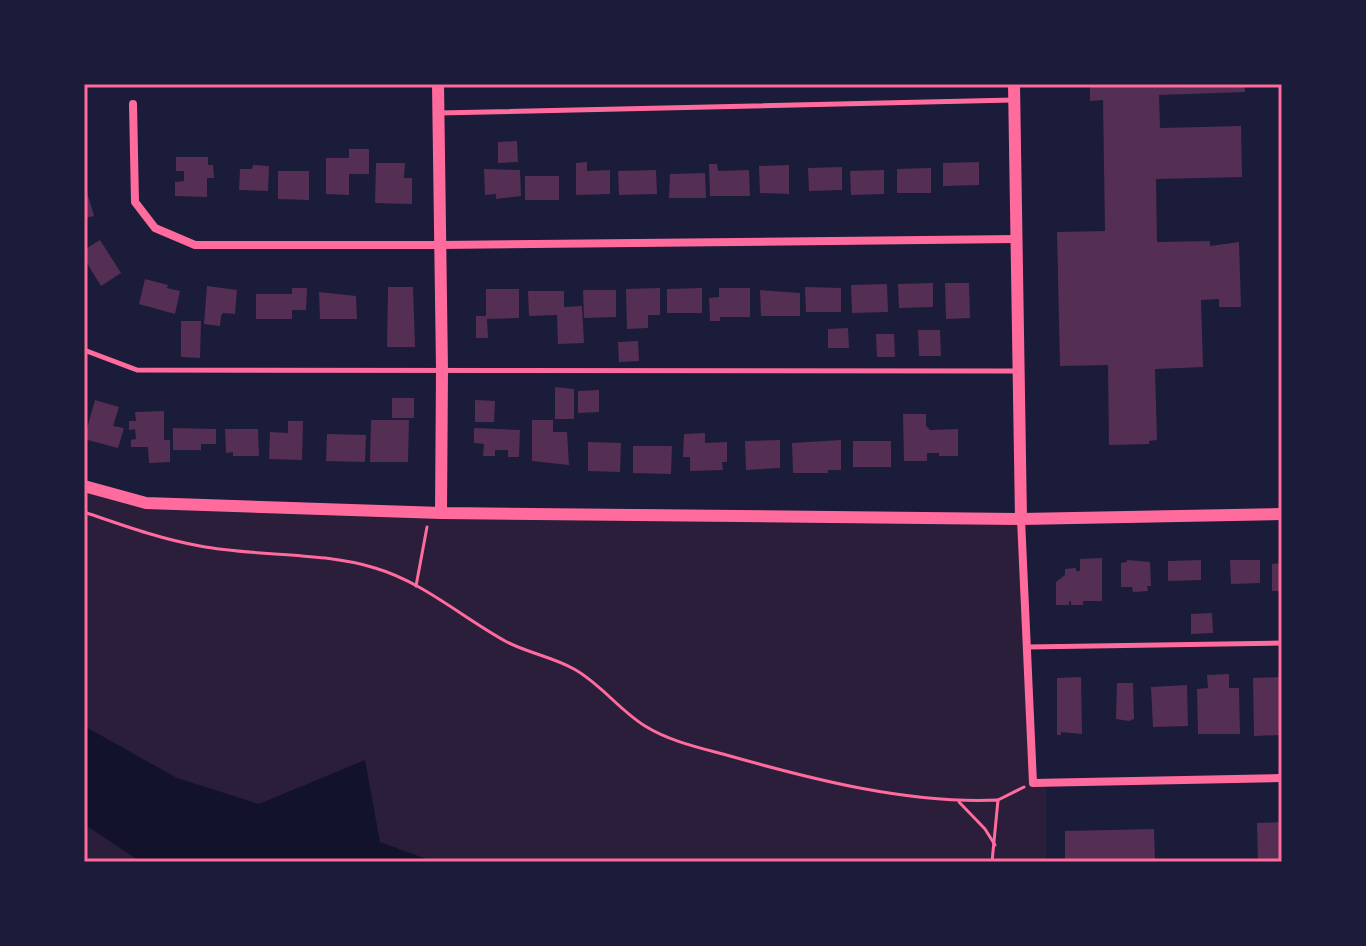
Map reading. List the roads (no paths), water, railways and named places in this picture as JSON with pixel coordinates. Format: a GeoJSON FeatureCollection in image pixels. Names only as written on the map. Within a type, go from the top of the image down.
{"type":"FeatureCollection","features":[{"type":"Feature","properties":{"kind":"street"},"geometry":{"type":"LineString","coordinates":[[434,513],[442,370],[438,84]]}},
{"type":"Feature","properties":{"kind":"street"},"geometry":{"type":"LineString","coordinates":[[1014,84],[1021,519],[1033,783],[1282,778]]}},
{"type":"Feature","properties":{"kind":"street"},"geometry":{"type":"LineString","coordinates":[[133,104],[135,202],[155,228],[195,245],[1017,239]]}},
{"type":"Feature","properties":{"kind":"street"},"geometry":{"type":"LineString","coordinates":[[84,486],[146,503],[434,513],[1021,519],[1282,514]]}},
{"type":"Feature","properties":{"kind":"lane"},"geometry":{"type":"LineString","coordinates":[[438,113],[1014,100]]}},
{"type":"Feature","properties":{"kind":"lane"},"geometry":{"type":"LineString","coordinates":[[84,350],[137,370],[1019,371]]}},
{"type":"Feature","properties":{"kind":"lane"},"geometry":{"type":"LineString","coordinates":[[1027,647],[1282,643]]}}]}
